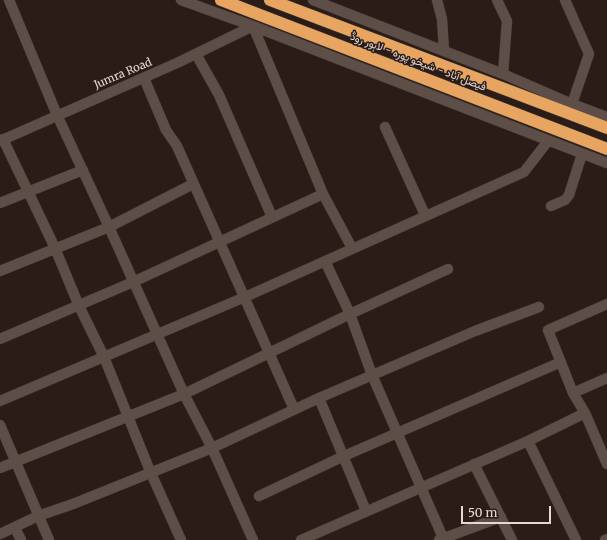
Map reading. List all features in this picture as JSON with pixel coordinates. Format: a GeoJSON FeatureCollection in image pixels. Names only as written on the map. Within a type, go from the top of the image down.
{"type":"FeatureCollection","features":[{"type":"Feature","properties":{"kind":"highway","name":"فیصل آباد - شیخو پورہ - لاہور روڈ"},"geometry":{"type":"LineString","coordinates":[[220,0],[607,149]]}},
{"type":"Feature","properties":{"kind":"highway","name":"فیصل آباد - شیخو پورہ - لاہور روڈ"},"geometry":{"type":"LineString","coordinates":[[270,0],[607,128]]}},
{"type":"Feature","properties":{"kind":"street"},"geometry":{"type":"LineString","coordinates":[[9,0],[57,115],[184,394],[212,448],[252,540]]}},
{"type":"Feature","properties":{"kind":"street"},"geometry":{"type":"LineString","coordinates":[[181,0],[253,26],[607,163]]}},
{"type":"Feature","properties":{"kind":"street"},"geometry":{"type":"LineString","coordinates":[[437,0],[442,19],[444,51]]}},
{"type":"Feature","properties":{"kind":"street"},"geometry":{"type":"LineString","coordinates":[[497,0],[507,21],[503,74]]}},
{"type":"Feature","properties":{"kind":"street"},"geometry":{"type":"LineString","coordinates":[[565,0],[589,54],[572,104]]}},
{"type":"Feature","properties":{"kind":"street"},"geometry":{"type":"LineString","coordinates":[[321,1],[607,117]]}},
{"type":"Feature","properties":{"kind":"street"},"geometry":{"type":"LineString","coordinates":[[253,26],[323,194],[352,248]]}},
{"type":"Feature","properties":{"kind":"street","name":"Jumra Road"},"geometry":{"type":"LineString","coordinates":[[1,140],[144,78],[253,26]]}},
{"type":"Feature","properties":{"kind":"street"},"geometry":{"type":"LineString","coordinates":[[196,54],[219,94],[272,217]]}},
{"type":"Feature","properties":{"kind":"street"},"geometry":{"type":"LineString","coordinates":[[144,78],[166,130],[176,146],[194,184],[294,409]]}},
{"type":"Feature","properties":{"kind":"street"},"geometry":{"type":"LineString","coordinates":[[385,127],[425,215]]}},
{"type":"Feature","properties":{"kind":"street"},"geometry":{"type":"LineString","coordinates":[[1,140],[29,191],[55,248],[79,306],[104,357],[150,471],[181,540]]}},
{"type":"Feature","properties":{"kind":"street"},"geometry":{"type":"LineString","coordinates":[[0,401],[245,297],[425,215],[524,172],[548,141]]}},
{"type":"Feature","properties":{"kind":"street"},"geometry":{"type":"LineString","coordinates":[[551,206],[565,200],[569,195],[582,154]]}},
{"type":"Feature","properties":{"kind":"street"},"geometry":{"type":"LineString","coordinates":[[0,203],[83,170]]}},
{"type":"Feature","properties":{"kind":"street"},"geometry":{"type":"LineString","coordinates":[[0,271],[109,227],[194,184]]}},
{"type":"Feature","properties":{"kind":"street"},"geometry":{"type":"LineString","coordinates":[[0,339],[133,282],[323,194]]}},
{"type":"Feature","properties":{"kind":"street"},"geometry":{"type":"LineString","coordinates":[[325,261],[350,314],[372,375],[422,488],[442,539],[501,517]]}},
{"type":"Feature","properties":{"kind":"street"},"geometry":{"type":"LineString","coordinates":[[0,468],[16,460],[184,394],[350,314],[448,269]]}},
{"type":"Feature","properties":{"kind":"street"},"geometry":{"type":"LineString","coordinates":[[607,304],[548,330],[573,393],[602,441],[607,464]]}},
{"type":"Feature","properties":{"kind":"street"},"geometry":{"type":"LineString","coordinates":[[0,534],[38,516],[73,504],[150,471],[212,448],[318,398],[475,331],[539,307]]}},
{"type":"Feature","properties":{"kind":"street"},"geometry":{"type":"LineString","coordinates":[[259,496],[344,456],[561,362]]}},
{"type":"Feature","properties":{"kind":"street"},"geometry":{"type":"LineString","coordinates":[[573,393],[607,378]]}},
{"type":"Feature","properties":{"kind":"street"},"geometry":{"type":"LineString","coordinates":[[318,398],[344,456],[366,511]]}},
{"type":"Feature","properties":{"kind":"street"},"geometry":{"type":"LineString","coordinates":[[302,540],[528,441],[586,413]]}},
{"type":"Feature","properties":{"kind":"street"},"geometry":{"type":"LineString","coordinates":[[0,425],[49,540]]}},
{"type":"Feature","properties":{"kind":"street"},"geometry":{"type":"LineString","coordinates":[[528,441],[576,540]]}},
{"type":"Feature","properties":{"kind":"street"},"geometry":{"type":"LineString","coordinates":[[474,464],[512,540]]}},
{"type":"Feature","properties":{"kind":"street"},"geometry":{"type":"LineString","coordinates":[[15,528],[21,540]]}}]}
